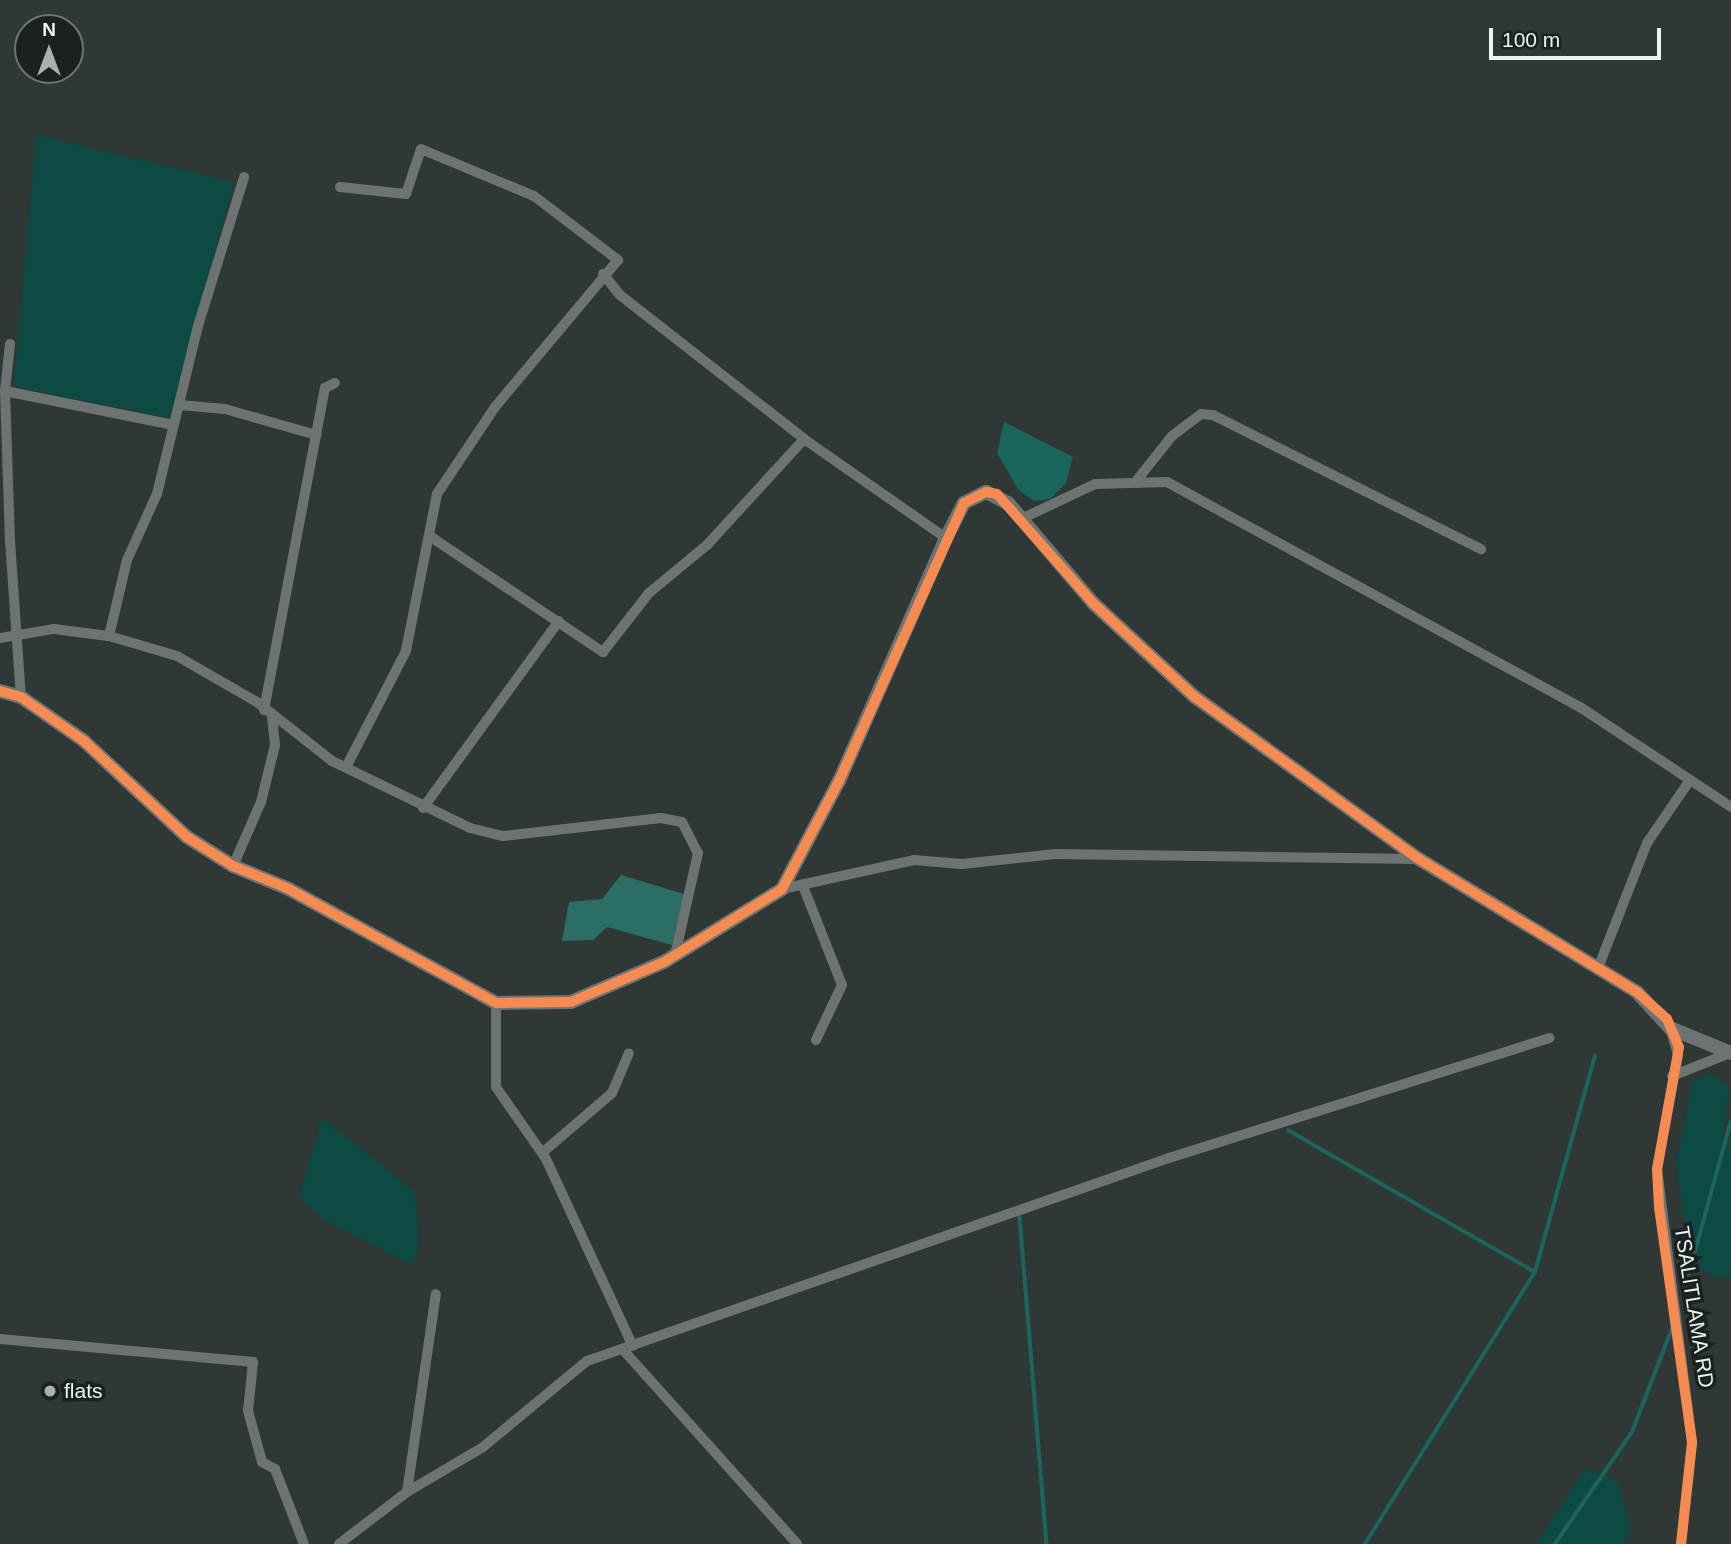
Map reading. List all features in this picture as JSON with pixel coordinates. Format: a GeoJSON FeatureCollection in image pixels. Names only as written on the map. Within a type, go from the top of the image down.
{"type":"FeatureCollection","features":[{"type":"Feature","properties":{"kind":"street"},"geometry":{"type":"LineString","coordinates":[[340,187],[405,194],[421,149],[534,196],[618,260],[603,274],[495,407],[437,494],[427,524],[431,537],[406,651],[346,767]]}},
{"type":"Feature","properties":{"kind":"street"},"geometry":{"type":"LineString","coordinates":[[108,636],[127,560],[157,494],[179,405],[244,177]]}},
{"type":"Feature","properties":{"kind":"street"},"geometry":{"type":"LineString","coordinates":[[603,274],[620,295],[804,439],[946,538]]}},
{"type":"Feature","properties":{"kind":"street"},"geometry":{"type":"LineString","coordinates":[[10,344],[5,391],[9,541],[21,634],[21,697]]}},
{"type":"Feature","properties":{"kind":"street"},"geometry":{"type":"LineString","coordinates":[[233,866],[261,802],[275,745],[268,713],[325,387],[335,383]]}},
{"type":"Feature","properties":{"kind":"street"},"geometry":{"type":"LineString","coordinates":[[5,391],[174,425]]}},
{"type":"Feature","properties":{"kind":"street"},"geometry":{"type":"LineString","coordinates":[[179,405],[225,409],[316,435]]}},
{"type":"Feature","properties":{"kind":"street"},"geometry":{"type":"LineString","coordinates":[[1137,480],[1172,436],[1201,414],[1213,415],[1481,549]]}},
{"type":"Feature","properties":{"kind":"street"},"geometry":{"type":"LineString","coordinates":[[431,537],[603,652],[649,593],[707,545],[804,439]]}},
{"type":"Feature","properties":{"kind":"street"},"geometry":{"type":"LineString","coordinates":[[1021,519],[1095,484],[1137,480],[1192,493],[1580,706],[1731,807]]}},
{"type":"Feature","properties":{"kind":"street"},"geometry":{"type":"LineString","coordinates":[[782,889],[839,781],[964,503],[986,492],[997,494],[1093,603],[1195,697],[1419,859],[1653,1004],[1687,1046],[1694,1064]]}},
{"type":"Feature","properties":{"kind":"street"},"geometry":{"type":"LineString","coordinates":[[424,808],[559,621]]}},
{"type":"Feature","properties":{"kind":"street"},"geometry":{"type":"LineString","coordinates":[[0,638],[54,629],[108,636],[177,656],[268,713],[346,767],[424,808],[503,836],[661,818],[682,822],[698,853],[675,955]]}},
{"type":"Feature","properties":{"kind":"street"},"geometry":{"type":"LineString","coordinates":[[0,691],[21,697],[84,741],[187,837],[233,866],[287,888],[496,1003],[571,1002],[675,955],[782,889],[914,860],[962,864],[1055,854],[1419,859]]}},
{"type":"Feature","properties":{"kind":"street"},"geometry":{"type":"LineString","coordinates":[[1598,968],[1647,843],[1690,780]]}},
{"type":"Feature","properties":{"kind":"street"},"geometry":{"type":"LineString","coordinates":[[803,886],[842,985],[816,1040]]}},
{"type":"Feature","properties":{"kind":"street"},"geometry":{"type":"LineString","coordinates":[[496,1003],[496,1087],[542,1153],[629,1349],[797,1544]]}},
{"type":"Feature","properties":{"kind":"street"},"geometry":{"type":"LineString","coordinates":[[339,1544],[407,1492],[483,1447],[587,1361],[629,1349],[1168,1158],[1550,1038]]}},
{"type":"Feature","properties":{"kind":"street"},"geometry":{"type":"LineString","coordinates":[[1687,1046],[1731,1053]]}},
{"type":"Feature","properties":{"kind":"street"},"geometry":{"type":"LineString","coordinates":[[1687,1046],[1694,1064]]}},
{"type":"Feature","properties":{"kind":"street","name":"TSALITLAMA RD"},"geometry":{"type":"LineString","coordinates":[[1681,1544],[1690,1409],[1657,1169],[1672,1076],[1687,1046]]}},
{"type":"Feature","properties":{"kind":"street"},"geometry":{"type":"LineString","coordinates":[[542,1153],[612,1093],[629,1053]]}},
{"type":"Feature","properties":{"kind":"street"},"geometry":{"type":"LineString","coordinates":[[1672,1076],[1694,1064],[1731,1053]]}},
{"type":"Feature","properties":{"kind":"street"},"geometry":{"type":"LineString","coordinates":[[407,1492],[436,1294]]}},
{"type":"Feature","properties":{"kind":"street"},"geometry":{"type":"LineString","coordinates":[[0,1339],[253,1362],[248,1412],[261,1462],[275,1469],[304,1544]]}},
{"type":"Feature","properties":{"kind":"shaded area"},"geometry":{"type":"Polygon","coordinates":[[[36,135],[234,182],[170,418],[14,387],[36,135]]]}},
{"type":"Feature","properties":{"kind":"shaded area"},"geometry":{"type":"Polygon","coordinates":[[[1004,422],[1073,457],[1066,483],[1050,499],[1034,501],[1018,489],[997,453],[1004,422]]]}},
{"type":"Feature","properties":{"kind":"shaded area"},"geometry":{"type":"Polygon","coordinates":[[[621,875],[684,894],[672,945],[607,927],[593,940],[562,941],[569,902],[602,899],[621,875]]]}},
{"type":"Feature","properties":{"kind":"shaded area"},"geometry":{"type":"Polygon","coordinates":[[[1710,1073],[1730,1088],[1722,1137],[1731,1139],[1731,1277],[1717,1278],[1704,1272],[1688,1247],[1676,1164],[1693,1081],[1710,1073]]]}},
{"type":"Feature","properties":{"kind":"shaded area"},"geometry":{"type":"Polygon","coordinates":[[[322,1118],[415,1192],[419,1245],[412,1265],[322,1219],[299,1196],[322,1118]]]}},
{"type":"Feature","properties":{"kind":"shaded area"},"geometry":{"type":"Polygon","coordinates":[[[1585,1468],[1618,1481],[1631,1530],[1623,1544],[1537,1544],[1585,1468]]]}},
{"type":"Feature","properties":{"kind":"waterway"},"geometry":{"type":"LineString","coordinates":[[1365,1544],[1535,1272],[1595,1056]]}},
{"type":"Feature","properties":{"kind":"waterway"},"geometry":{"type":"LineString","coordinates":[[1683,1295],[1731,1121]]}},
{"type":"Feature","properties":{"kind":"waterway"},"geometry":{"type":"LineString","coordinates":[[1288,1130],[1535,1272]]}},
{"type":"Feature","properties":{"kind":"waterway"},"geometry":{"type":"LineString","coordinates":[[1020,1217],[1047,1544]]}},
{"type":"Feature","properties":{"kind":"waterway"},"geometry":{"type":"LineString","coordinates":[[1555,1544],[1632,1432],[1672,1329]]}},
{"type":"Feature","properties":{"kind":"cycle path"},"geometry":{"type":"LineString","coordinates":[[0,691],[21,697],[84,741],[187,837],[233,866],[287,888],[496,1003],[571,1002],[664,962],[782,889],[839,781],[964,503],[986,492],[997,494],[1093,603],[1195,697],[1419,859],[1637,992],[1667,1019],[1679,1047],[1657,1169],[1659,1207],[1692,1443],[1681,1544]]}},
{"type":"Feature","properties":{"kind":"place","name":"flats"},"geometry":{"type":"Point","coordinates":[50,1391]}}]}
